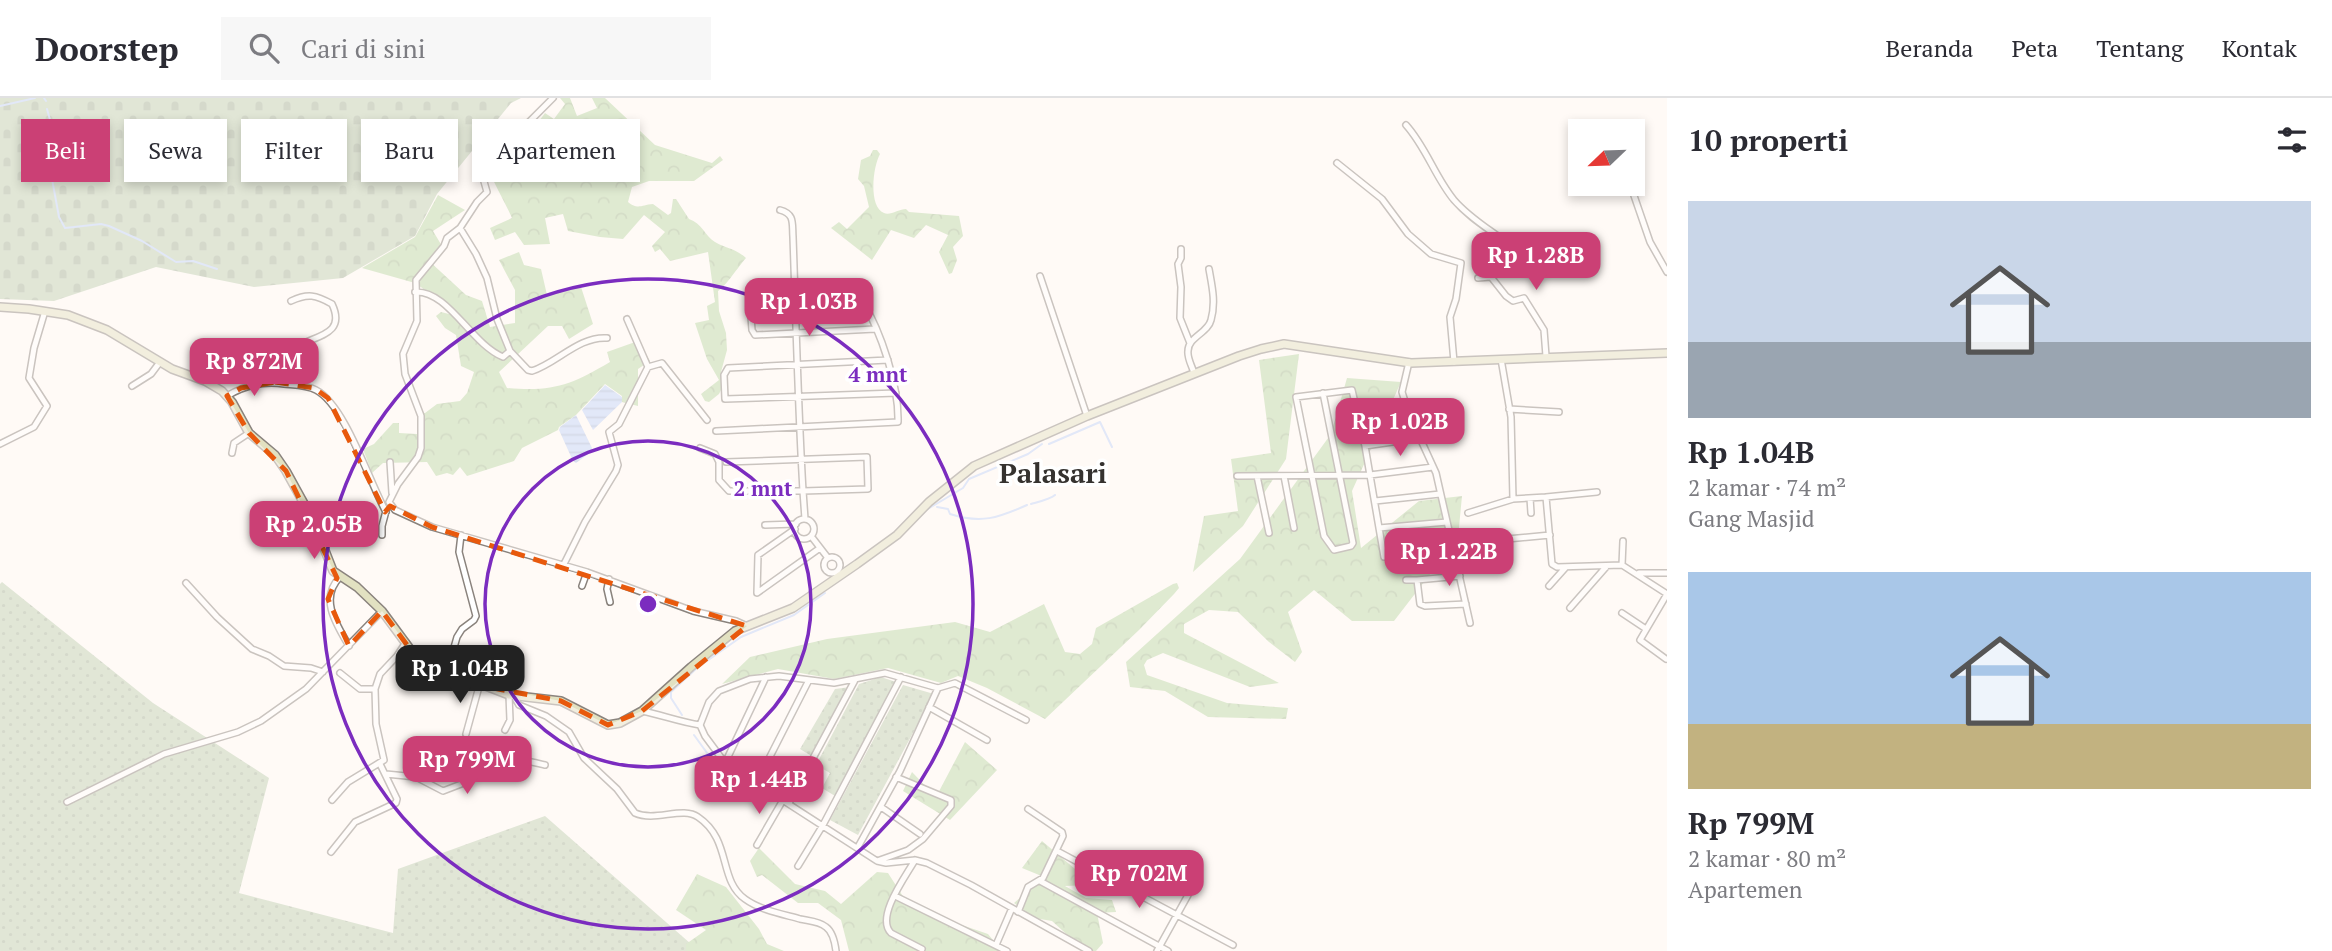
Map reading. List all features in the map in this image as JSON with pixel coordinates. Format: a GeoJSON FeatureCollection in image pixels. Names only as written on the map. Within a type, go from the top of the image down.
{"type":"FeatureCollection","features":[{"type":"Feature","properties":{"kind":"main road"},"geometry":{"type":"LineString","coordinates":[[0,307],[68,315],[107,331],[160,362],[222,391],[249,433],[275,455],[286,471],[313,520],[334,571],[358,587],[383,611],[430,677],[437,680],[461,679],[480,683],[511,696],[561,701],[608,725],[620,723],[642,711],[726,638],[747,626],[793,608],[838,573],[897,535],[929,502],[974,466],[1087,416],[1261,349],[1284,345],[1409,362],[1667,353]]}},
{"type":"Feature","properties":{"kind":"street"},"geometry":{"type":"LineString","coordinates":[[382,535],[382,526],[390,506],[389,499],[418,457],[421,448],[421,416],[405,374],[403,354],[417,321],[416,280],[444,246],[447,238],[460,228],[487,192],[483,167],[553,98]]}},
{"type":"Feature","properties":{"kind":"street"},"geometry":{"type":"LineString","coordinates":[[1406,125],[1456,203],[1482,227],[1518,252],[1518,259],[1491,277],[1478,278]]}},
{"type":"Feature","properties":{"kind":"street"},"geometry":{"type":"LineString","coordinates":[[1337,163],[1382,199],[1408,234],[1431,254],[1461,263],[1456,299],[1450,317],[1454,362]]}},
{"type":"Feature","properties":{"kind":"street"},"geometry":{"type":"LineString","coordinates":[[1634,196],[1650,242],[1667,272]]}},
{"type":"Feature","properties":{"kind":"street"},"geometry":{"type":"LineString","coordinates":[[780,209],[791,216],[805,519]]}},
{"type":"Feature","properties":{"kind":"street"},"geometry":{"type":"LineString","coordinates":[[460,228],[487,278],[495,311],[510,351],[528,370],[532,371],[586,341],[599,337],[607,338]]}},
{"type":"Feature","properties":{"kind":"street"},"geometry":{"type":"LineString","coordinates":[[1181,249],[1178,263],[1181,287],[1179,314],[1190,343]]}},
{"type":"Feature","properties":{"kind":"street"},"geometry":{"type":"LineString","coordinates":[[1194,373],[1187,351],[1190,343],[1207,328],[1211,320],[1214,292],[1209,269]]}},
{"type":"Feature","properties":{"kind":"street"},"geometry":{"type":"LineString","coordinates":[[1040,276],[1087,416]]}},
{"type":"Feature","properties":{"kind":"street"},"geometry":{"type":"LineString","coordinates":[[1491,277],[1513,301],[1524,298],[1544,330],[1546,356]]}},
{"type":"Feature","properties":{"kind":"street"},"geometry":{"type":"LineString","coordinates":[[415,292],[433,296],[446,305],[479,342],[498,355],[506,356],[510,351]]}},
{"type":"Feature","properties":{"kind":"street"},"geometry":{"type":"LineString","coordinates":[[275,382],[274,369],[281,357],[299,344],[330,333],[337,318],[332,304],[317,296],[304,295],[291,301]]}},
{"type":"Feature","properties":{"kind":"street"},"geometry":{"type":"LineString","coordinates":[[716,431],[896,424],[897,393],[888,360],[862,300],[795,302]]}},
{"type":"Feature","properties":{"kind":"street"},"geometry":{"type":"LineString","coordinates":[[750,304],[752,330],[755,335],[875,329]]}},
{"type":"Feature","properties":{"kind":"street"},"geometry":{"type":"LineString","coordinates":[[0,444],[34,427],[47,406],[29,378],[34,348],[45,311]]}},
{"type":"Feature","properties":{"kind":"street"},"geometry":{"type":"LineString","coordinates":[[627,319],[649,367]]}},
{"type":"Feature","properties":{"kind":"street"},"geometry":{"type":"LineString","coordinates":[[1501,359],[1510,409],[1513,499]]}},
{"type":"Feature","properties":{"kind":"street"},"geometry":{"type":"LineString","coordinates":[[888,360],[728,368],[724,375],[725,399],[897,393]]}},
{"type":"Feature","properties":{"kind":"street"},"geometry":{"type":"LineString","coordinates":[[132,386],[150,374],[160,362]]}},
{"type":"Feature","properties":{"kind":"street"},"geometry":{"type":"LineString","coordinates":[[1409,362],[1402,392],[1433,467],[1470,623]]}},
{"type":"Feature","properties":{"kind":"street"},"geometry":{"type":"LineString","coordinates":[[563,566],[585,522],[616,471],[618,465],[609,432],[619,425],[649,367],[662,363],[707,419]]}},
{"type":"Feature","properties":{"kind":"street"},"geometry":{"type":"LineString","coordinates":[[227,396],[241,387],[275,382],[314,388],[328,398],[346,427],[386,512]]}},
{"type":"Feature","properties":{"kind":"street"},"geometry":{"type":"LineString","coordinates":[[1323,393],[1353,543],[1334,550],[1324,536],[1296,397],[1323,393],[1352,390],[1365,446],[1384,557],[1451,547]]}},
{"type":"Feature","properties":{"kind":"street"},"geometry":{"type":"LineString","coordinates":[[1510,409],[1559,412]]}},
{"type":"Feature","properties":{"kind":"street"},"geometry":{"type":"LineString","coordinates":[[1359,420],[1409,414]]}},
{"type":"Feature","properties":{"kind":"street"},"geometry":{"type":"LineString","coordinates":[[232,453],[234,443],[249,433]]}},
{"type":"Feature","properties":{"kind":"street"},"geometry":{"type":"LineString","coordinates":[[1365,446],[1420,438]]}},
{"type":"Feature","properties":{"kind":"street"},"geometry":{"type":"LineString","coordinates":[[700,448],[715,454],[719,462],[719,480],[729,492],[868,489],[867,457],[726,462]]}},
{"type":"Feature","properties":{"kind":"street"},"geometry":{"type":"LineString","coordinates":[[390,462],[392,493]]}},
{"type":"Feature","properties":{"kind":"street"},"geometry":{"type":"LineString","coordinates":[[1237,476],[1370,475],[1433,467]]}},
{"type":"Feature","properties":{"kind":"street"},"geometry":{"type":"LineString","coordinates":[[1257,476],[1269,533]]}},
{"type":"Feature","properties":{"kind":"street"},"geometry":{"type":"LineString","coordinates":[[1284,477],[1294,527]]}},
{"type":"Feature","properties":{"kind":"street"},"geometry":{"type":"LineString","coordinates":[[1468,513],[1513,499],[1597,492]]}},
{"type":"Feature","properties":{"kind":"street"},"geometry":{"type":"LineString","coordinates":[[1375,500],[1440,494]]}},
{"type":"Feature","properties":{"kind":"street"},"geometry":{"type":"LineString","coordinates":[[1546,497],[1552,564],[1566,567],[1622,565],[1667,594],[1640,640],[1666,659]]}},
{"type":"Feature","properties":{"kind":"street"},"geometry":{"type":"LineString","coordinates":[[1530,498],[1531,513]]}},
{"type":"Feature","properties":{"kind":"street"},"geometry":{"type":"LineString","coordinates":[[390,506],[418,522],[587,572],[693,611],[747,626]]}},
{"type":"Feature","properties":{"kind":"street"},"geometry":{"type":"LineString","coordinates":[[795,526],[799,537],[806,539],[811,536],[814,527],[805,519],[799,520],[758,555],[757,593],[820,548]]}},
{"type":"Feature","properties":{"kind":"street"},"geometry":{"type":"LineString","coordinates":[[1379,528],[1447,522]]}},
{"type":"Feature","properties":{"kind":"street"},"geometry":{"type":"LineString","coordinates":[[765,524],[795,526]]}},
{"type":"Feature","properties":{"kind":"street"},"geometry":{"type":"LineString","coordinates":[[437,680],[451,658],[462,628],[476,616],[459,552],[461,535]]}},
{"type":"Feature","properties":{"kind":"street"},"geometry":{"type":"LineString","coordinates":[[1507,539],[1550,535]]}},
{"type":"Feature","properties":{"kind":"street"},"geometry":{"type":"LineString","coordinates":[[811,536],[828,558]]}},
{"type":"Feature","properties":{"kind":"street"},"geometry":{"type":"LineString","coordinates":[[1622,565],[1623,541]]}},
{"type":"Feature","properties":{"kind":"street"},"geometry":{"type":"LineString","coordinates":[[833,556],[839,560],[838,573],[831,573],[825,568],[824,562],[828,558],[833,556]]}},
{"type":"Feature","properties":{"kind":"street"},"geometry":{"type":"LineString","coordinates":[[1549,586],[1566,567]]}},
{"type":"Feature","properties":{"kind":"street"},"geometry":{"type":"LineString","coordinates":[[1570,608],[1606,567]]}},
{"type":"Feature","properties":{"kind":"street"},"geometry":{"type":"LineString","coordinates":[[582,586],[587,572]]}},
{"type":"Feature","properties":{"kind":"street"},"geometry":{"type":"LineString","coordinates":[[1636,573],[1667,573]]}},
{"type":"Feature","properties":{"kind":"street"},"geometry":{"type":"LineString","coordinates":[[1406,580],[1460,576]]}},
{"type":"Feature","properties":{"kind":"street"},"geometry":{"type":"LineString","coordinates":[[340,577],[331,588],[328,599],[349,646]]}},
{"type":"Feature","properties":{"kind":"street"},"geometry":{"type":"LineString","coordinates":[[609,579],[610,601]]}},
{"type":"Feature","properties":{"kind":"street"},"geometry":{"type":"LineString","coordinates":[[1417,580],[1420,604],[1466,604]]}},
{"type":"Feature","properties":{"kind":"street"},"geometry":{"type":"LineString","coordinates":[[186,583],[217,617],[252,649],[284,666],[311,667],[323,672]]}},
{"type":"Feature","properties":{"kind":"street"},"geometry":{"type":"LineString","coordinates":[[67,802],[164,754],[252,726],[306,689],[383,611]]}},
{"type":"Feature","properties":{"kind":"street"},"geometry":{"type":"LineString","coordinates":[[1622,613],[1646,629]]}},
{"type":"Feature","properties":{"kind":"street"},"geometry":{"type":"LineString","coordinates":[[332,800],[348,782],[380,764],[385,757],[376,724],[374,689],[380,674],[406,642]]}},
{"type":"Feature","properties":{"kind":"street"},"geometry":{"type":"LineString","coordinates":[[1026,720],[956,683],[939,688],[885,673],[834,684],[779,676],[736,683],[719,691],[709,702],[700,725],[725,763],[877,861],[886,863],[915,860],[927,863],[1088,951]]}},
{"type":"Feature","properties":{"kind":"street"},"geometry":{"type":"LineString","coordinates":[[340,674],[360,689],[374,689]]}},
{"type":"Feature","properties":{"kind":"street"},"geometry":{"type":"LineString","coordinates":[[725,763],[766,677]]}},
{"type":"Feature","properties":{"kind":"street"},"geometry":{"type":"LineString","coordinates":[[798,866],[823,825],[901,677]]}},
{"type":"Feature","properties":{"kind":"street"},"geometry":{"type":"LineString","coordinates":[[756,784],[809,680]]}},
{"type":"Feature","properties":{"kind":"street"},"geometry":{"type":"LineString","coordinates":[[757,845],[786,802],[855,680]]}},
{"type":"Feature","properties":{"kind":"street"},"geometry":{"type":"LineString","coordinates":[[466,734],[480,683]]}},
{"type":"Feature","properties":{"kind":"street"},"geometry":{"type":"LineString","coordinates":[[858,847],[881,807],[939,688]]}},
{"type":"Feature","properties":{"kind":"street"},"geometry":{"type":"LineString","coordinates":[[505,730],[510,720],[511,696]]}},
{"type":"Feature","properties":{"kind":"street"},"geometry":{"type":"LineString","coordinates":[[511,696],[519,705],[546,716],[569,732],[584,758],[617,789],[635,813],[653,817],[689,813],[697,816],[718,839],[730,880],[739,895],[773,912],[823,925],[830,931],[836,951]]}},
{"type":"Feature","properties":{"kind":"street"},"geometry":{"type":"LineString","coordinates":[[929,707],[987,740]]}},
{"type":"Feature","properties":{"kind":"street"},"geometry":{"type":"LineString","coordinates":[[642,711],[700,725]]}},
{"type":"Feature","properties":{"kind":"street"},"geometry":{"type":"LineString","coordinates":[[386,774],[416,777],[443,791],[469,781],[482,770],[492,778],[498,776],[506,766],[524,760],[545,765]]}},
{"type":"Feature","properties":{"kind":"street"},"geometry":{"type":"LineString","coordinates":[[331,852],[355,822],[396,803],[397,799],[380,764]]}},
{"type":"Feature","properties":{"kind":"street"},"geometry":{"type":"LineString","coordinates":[[877,861],[908,850],[923,839],[951,806],[951,800],[896,777]]}},
{"type":"Feature","properties":{"kind":"street"},"geometry":{"type":"LineString","coordinates":[[881,807],[920,834]]}},
{"type":"Feature","properties":{"kind":"street"},"geometry":{"type":"LineString","coordinates":[[996,945],[1028,887],[1040,881],[1063,838],[1062,833],[1028,809]]}},
{"type":"Feature","properties":{"kind":"street"},"geometry":{"type":"LineString","coordinates":[[1058,851],[1233,945]]}},
{"type":"Feature","properties":{"kind":"street"},"geometry":{"type":"LineString","coordinates":[[915,860],[886,915],[887,930],[922,949]]}},
{"type":"Feature","properties":{"kind":"street"},"geometry":{"type":"LineString","coordinates":[[1040,881],[1158,949],[1168,951]]}},
{"type":"Feature","properties":{"kind":"street"},"geometry":{"type":"LineString","coordinates":[[1158,949],[1188,895]]}},
{"type":"Feature","properties":{"kind":"street"},"geometry":{"type":"LineString","coordinates":[[895,896],[1007,951]]}},
{"type":"Feature","properties":{"kind":"highlighted area"},"geometry":{"type":"Polygon","coordinates":[[[275,382],[314,388],[328,398],[385,512],[390,506],[432,527],[747,626],[642,711],[608,725],[561,701],[430,676],[382,611],[349,646],[328,599],[337,578],[286,471],[249,433],[227,396],[241,388],[275,382]]]}},
{"type":"Feature","properties":{"kind":"green space"},"geometry":{"type":"Polygon","coordinates":[[[0,98],[521,98],[511,103],[498,119],[472,119],[472,151],[458,168],[458,119],[361,119],[361,182],[447,182],[437,194],[415,236],[343,278],[254,287],[156,267],[54,301],[0,299],[0,98]]]}},
{"type":"Feature","properties":{"kind":"green space"},"geometry":{"type":"Polygon","coordinates":[[[560,98],[570,98],[577,116],[597,108],[592,98],[605,98],[627,119],[554,119],[565,104],[560,98]]]}},
{"type":"Feature","properties":{"kind":"green space"},"geometry":{"type":"Polygon","coordinates":[[[545,113],[554,119],[540,119],[545,113]]]}},
{"type":"Feature","properties":{"kind":"green space"},"geometry":{"type":"Polygon","coordinates":[[[640,131],[655,145],[712,163],[720,156],[723,160],[694,181],[649,181],[632,187],[628,202],[637,206],[653,204],[668,215],[671,213],[673,199],[676,199],[689,219],[697,223],[712,239],[746,258],[718,291],[727,350],[721,372],[723,386],[719,394],[709,402],[705,401],[701,394],[719,380],[707,359],[695,323],[709,320],[707,306],[715,302],[708,252],[670,261],[660,249],[655,252],[652,246],[665,232],[644,215],[623,239],[568,231],[563,214],[545,218],[550,244],[524,245],[515,232],[495,240],[490,228],[512,218],[494,182],[640,182],[640,131]]]}},
{"type":"Feature","properties":{"kind":"green space"},"geometry":{"type":"Polygon","coordinates":[[[873,150],[880,154],[875,167],[874,195],[879,209],[884,213],[906,209],[909,212],[959,216],[963,236],[953,247],[957,260],[952,273],[949,274],[939,252],[948,235],[926,225],[914,238],[891,230],[872,260],[831,228],[839,222],[847,229],[869,207],[864,186],[858,179],[861,160],[870,156],[873,150]]]}},
{"type":"Feature","properties":{"kind":"green space"},"geometry":{"type":"Polygon","coordinates":[[[438,195],[465,210],[433,231],[442,246],[428,260],[466,295],[482,301],[490,327],[515,323],[515,290],[499,260],[519,252],[524,265],[541,269],[547,295],[581,287],[593,324],[569,339],[562,326],[548,326],[499,372],[507,388],[537,389],[561,385],[610,362],[607,352],[638,341],[650,361],[638,369],[638,406],[622,402],[622,396],[605,384],[576,415],[558,430],[522,448],[514,461],[467,476],[460,467],[453,475],[447,473],[436,476],[427,462],[383,463],[372,473],[363,449],[374,444],[393,423],[399,423],[399,433],[417,434],[419,413],[425,413],[437,404],[460,401],[467,393],[474,372],[461,366],[456,335],[445,328],[436,316],[441,312],[449,314],[451,308],[415,283],[362,268],[415,237],[438,195]]]}},
{"type":"Feature","properties":{"kind":"green space"},"geometry":{"type":"Polygon","coordinates":[[[1299,354],[1286,459],[1243,526],[1193,572],[1204,516],[1238,511],[1231,459],[1271,453],[1259,360],[1299,354]]]}},
{"type":"Feature","properties":{"kind":"green space"},"geometry":{"type":"Polygon","coordinates":[[[1347,378],[1401,382],[1352,491],[1361,548],[1419,501],[1462,496],[1458,538],[1394,621],[1352,621],[1314,590],[1288,612],[1302,652],[1295,662],[1269,642],[1238,612],[1209,610],[1184,624],[1184,633],[1279,683],[1250,687],[1163,653],[1147,660],[1144,665],[1147,675],[1227,703],[1288,708],[1286,719],[1208,717],[1165,691],[1130,687],[1126,662],[1240,559],[1331,434],[1347,378]]]}},
{"type":"Feature","properties":{"kind":"green space"},"geometry":{"type":"Polygon","coordinates":[[[2,582],[153,703],[269,778],[239,893],[393,933],[398,869],[545,816],[699,951],[0,951],[2,582]]]}},
{"type":"Feature","properties":{"kind":"green space"},"geometry":{"type":"Polygon","coordinates":[[[1177,583],[1179,588],[1174,594],[1045,719],[958,676],[941,683],[888,668],[834,679],[778,669],[722,684],[750,657],[827,639],[955,622],[990,632],[1044,604],[1065,652],[1080,654],[1092,644],[1096,628],[1177,583]]]}},
{"type":"Feature","properties":{"kind":"green space"},"geometry":{"type":"Polygon","coordinates":[[[881,677],[896,682],[835,796],[822,788],[830,773],[816,765],[859,684],[881,677]]]}},
{"type":"Feature","properties":{"kind":"green space"},"geometry":{"type":"Polygon","coordinates":[[[903,685],[934,694],[858,835],[830,820],[903,685]]]}},
{"type":"Feature","properties":{"kind":"green space"},"geometry":{"type":"Polygon","coordinates":[[[850,687],[813,757],[800,749],[835,689],[850,687]]]}},
{"type":"Feature","properties":{"kind":"green space"},"geometry":{"type":"Polygon","coordinates":[[[965,742],[997,770],[950,820],[903,791],[912,772],[936,797],[965,742]]]}},
{"type":"Feature","properties":{"kind":"green space"},"geometry":{"type":"Polygon","coordinates":[[[1042,841],[1094,885],[1065,886],[1086,898],[1112,900],[1116,912],[1097,913],[1103,943],[1096,951],[1085,951],[1052,921],[1034,918],[1014,903],[1044,877],[1022,868],[1042,841]]]}},
{"type":"Feature","properties":{"kind":"green space"},"geometry":{"type":"Polygon","coordinates":[[[759,848],[795,884],[825,891],[841,904],[877,872],[888,873],[906,901],[915,909],[988,934],[1002,951],[849,951],[841,920],[818,903],[798,903],[762,875],[757,877],[750,861],[759,848]]]}},
{"type":"Feature","properties":{"kind":"green space"},"geometry":{"type":"Polygon","coordinates":[[[697,874],[726,887],[759,929],[767,944],[784,951],[686,951],[686,944],[706,930],[676,910],[697,874]]]}},
{"type":"Feature","properties":{"kind":"water"},"geometry":{"type":"Polygon","coordinates":[[[605,385],[622,397],[622,402],[593,430],[582,410],[605,385]]]}},
{"type":"Feature","properties":{"kind":"water"},"geometry":{"type":"Polygon","coordinates":[[[576,415],[592,448],[591,452],[576,463],[559,430],[576,415]]]}},
{"type":"Feature","properties":{"kind":"waterway"},"geometry":{"type":"LineString","coordinates":[[0,106],[35,98]]}},
{"type":"Feature","properties":{"kind":"waterway"},"geometry":{"type":"LineString","coordinates":[[47,109],[54,134],[50,164],[52,179],[59,217],[65,228],[101,224],[109,226],[142,241],[176,262],[193,261],[217,269]]}},
{"type":"Feature","properties":{"kind":"waterway"},"geometry":{"type":"LineString","coordinates":[[1049,444],[1100,422],[1112,447]]}},
{"type":"Feature","properties":{"kind":"waterway"},"geometry":{"type":"LineString","coordinates":[[926,510],[963,488],[969,479],[1028,454],[1042,444]]}},
{"type":"Feature","properties":{"kind":"waterway"},"geometry":{"type":"LineString","coordinates":[[1031,504],[1055,495]]}},
{"type":"Feature","properties":{"kind":"waterway"},"geometry":{"type":"LineString","coordinates":[[937,507],[948,509],[950,514],[980,519],[998,516],[1027,505]]}},
{"type":"Feature","properties":{"kind":"waterway"},"geometry":{"type":"LineString","coordinates":[[682,715],[671,698],[671,692],[697,668],[741,637],[794,615],[825,593]]}},
{"type":"Feature","properties":{"kind":"waterway"},"geometry":{"type":"LineString","coordinates":[[694,735],[718,768]]}},
{"type":"Feature","properties":{"kind":"district","name":"Palasari"},"geometry":{"type":"Point","coordinates":[1053,473]}}]}
